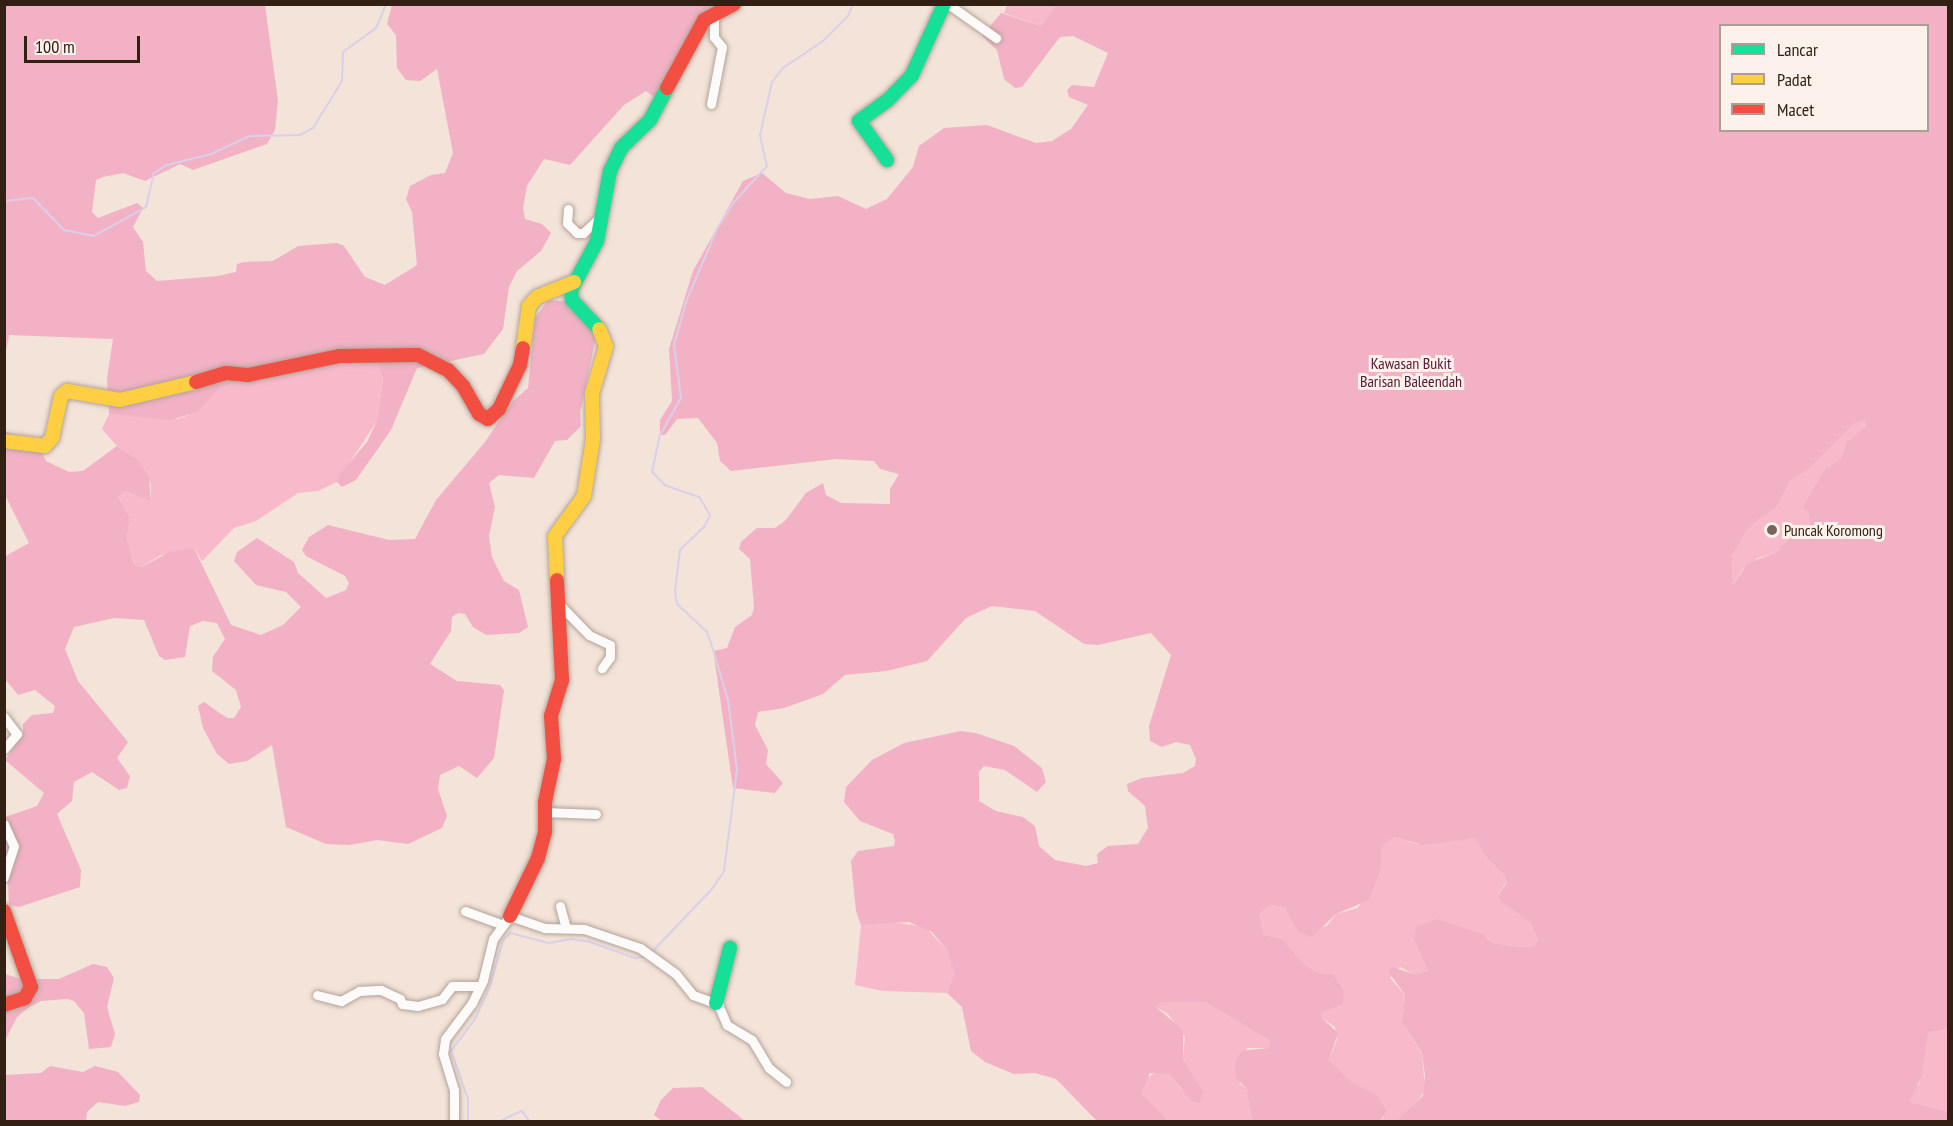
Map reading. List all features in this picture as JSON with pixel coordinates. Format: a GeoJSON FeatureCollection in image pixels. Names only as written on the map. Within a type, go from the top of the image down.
{"type":"FeatureCollection","features":[{"type":"Feature","properties":{"kind":"street"},"geometry":{"type":"LineString","coordinates":[[454,1122],[456,1105],[444,1047],[480,986],[493,939],[506,920],[538,858],[545,831],[544,812],[554,759],[551,716],[562,680],[555,536],[584,496],[593,440],[592,394],[606,346],[599,328],[572,300],[574,282],[597,241],[610,171],[621,148],[650,120],[670,88],[697,29],[714,12],[734,4]]}},
{"type":"Feature","properties":{"kind":"street"},"geometry":{"type":"LineString","coordinates":[[887,160],[859,121],[888,101],[912,75],[931,41],[946,4],[996,38]]}},
{"type":"Feature","properties":{"kind":"street"},"geometry":{"type":"LineString","coordinates":[[711,104],[722,47],[714,37],[714,12]]}},
{"type":"Feature","properties":{"kind":"street"},"geometry":{"type":"LineString","coordinates":[[568,209],[567,222],[577,233],[583,233],[600,217]]}},
{"type":"Feature","properties":{"kind":"street"},"geometry":{"type":"LineString","coordinates":[[4,441],[45,446],[57,424],[62,396],[67,391],[120,400],[140,398],[226,373],[248,375],[340,356],[418,355],[448,370],[463,386],[482,418],[488,419],[499,410],[520,365],[529,306],[537,297],[574,282]]}},
{"type":"Feature","properties":{"kind":"street"},"geometry":{"type":"LineString","coordinates":[[559,604],[589,635],[610,645],[610,657],[602,668]]}},
{"type":"Feature","properties":{"kind":"street"},"geometry":{"type":"LineString","coordinates":[[4,717],[17,734],[4,749]]}},
{"type":"Feature","properties":{"kind":"street"},"geometry":{"type":"LineString","coordinates":[[544,812],[596,814]]}},
{"type":"Feature","properties":{"kind":"street"},"geometry":{"type":"LineString","coordinates":[[4,824],[14,846],[4,877]]}},
{"type":"Feature","properties":{"kind":"street"},"geometry":{"type":"LineString","coordinates":[[560,906],[566,928]]}},
{"type":"Feature","properties":{"kind":"street"},"geometry":{"type":"LineString","coordinates":[[465,910],[543,928],[566,928],[601,933],[643,950],[676,974],[693,995],[716,1003],[728,1025],[753,1040],[769,1068],[786,1082]]}},
{"type":"Feature","properties":{"kind":"street"},"geometry":{"type":"LineString","coordinates":[[4,911],[31,987],[25,998],[4,1005]]}},
{"type":"Feature","properties":{"kind":"street"},"geometry":{"type":"LineString","coordinates":[[716,1003],[730,948]]}},
{"type":"Feature","properties":{"kind":"street"},"geometry":{"type":"LineString","coordinates":[[317,995],[341,1001],[359,991],[381,990],[400,999],[402,1004],[418,1006],[442,999],[452,986],[480,986]]}},
{"type":"Feature","properties":{"kind":"shaded area"},"geometry":{"type":"Polygon","coordinates":[[[1007,5],[1057,5],[1041,26],[1004,13],[1007,5]]]}},
{"type":"Feature","properties":{"kind":"shaded area"},"geometry":{"type":"Polygon","coordinates":[[[376,360],[383,378],[377,421],[337,482],[318,491],[298,493],[256,521],[234,528],[202,561],[194,548],[161,555],[141,567],[134,565],[127,538],[130,517],[118,497],[125,491],[151,502],[151,484],[137,459],[117,446],[102,429],[109,414],[178,419],[198,412],[218,388],[247,377],[314,364],[376,360]]]}},
{"type":"Feature","properties":{"kind":"shaded area"},"geometry":{"type":"Polygon","coordinates":[[[1865,420],[1866,426],[1846,442],[1841,458],[1825,469],[1806,500],[1810,526],[1792,536],[1775,553],[1758,558],[1743,569],[1733,585],[1732,556],[1750,526],[1776,508],[1791,480],[1808,470],[1855,423],[1865,420]]]}},
{"type":"Feature","properties":{"kind":"shaded area"},"geometry":{"type":"Polygon","coordinates":[[[1394,837],[1417,844],[1476,838],[1485,856],[1505,876],[1507,882],[1498,894],[1530,922],[1538,940],[1534,946],[1520,947],[1493,943],[1488,938],[1414,940],[1428,971],[1413,974],[1400,967],[1390,978],[1405,995],[1402,1023],[1422,1054],[1425,1089],[1415,1107],[1397,1121],[1380,1121],[1384,1117],[1376,1094],[1350,1082],[1329,1060],[1337,1040],[1335,1027],[1322,1018],[1322,1011],[1341,1005],[1344,991],[1334,974],[1319,973],[1304,964],[1283,939],[1263,935],[1258,921],[1259,914],[1271,905],[1284,907],[1298,932],[1327,926],[1336,914],[1358,908],[1381,868],[1381,847],[1394,837]]]}},
{"type":"Feature","properties":{"kind":"shaded area"},"geometry":{"type":"Polygon","coordinates":[[[893,922],[925,927],[947,950],[956,973],[947,993],[883,991],[855,985],[861,925],[893,922]]]}},
{"type":"Feature","properties":{"kind":"shaded area"},"geometry":{"type":"Polygon","coordinates":[[[1162,1002],[1205,1002],[1270,1041],[1268,1048],[1247,1048],[1240,1084],[1246,1088],[1252,1121],[1168,1121],[1145,1100],[1141,1094],[1146,1079],[1157,1071],[1169,1074],[1182,1090],[1203,1090],[1183,1059],[1185,1037],[1168,1014],[1156,1007],[1162,1002]]]}},
{"type":"Feature","properties":{"kind":"shaded area"},"geometry":{"type":"Polygon","coordinates":[[[1948,1028],[1948,1112],[1915,1107],[1909,1103],[1910,1095],[1919,1083],[1928,1031],[1948,1028]]]}},
{"type":"Feature","properties":{"kind":"green space","name":"Kawasan Bukit Barisan Baleendah"},"geometry":{"type":"Polygon","coordinates":[[[1057,4],[1948,5],[1948,1028],[1928,1032],[1922,1075],[1909,1102],[1948,1112],[1948,1121],[1397,1121],[1423,1096],[1425,1075],[1422,1053],[1402,1023],[1405,995],[1388,971],[1393,967],[1413,974],[1428,971],[1414,940],[1417,926],[1437,919],[1482,934],[1493,943],[1520,947],[1534,946],[1538,940],[1530,922],[1501,901],[1498,895],[1507,883],[1505,876],[1485,856],[1475,838],[1423,845],[1394,837],[1381,847],[1381,868],[1369,900],[1336,914],[1312,937],[1298,932],[1284,907],[1271,905],[1259,914],[1263,935],[1283,939],[1304,964],[1319,973],[1334,974],[1344,991],[1342,1005],[1322,1012],[1322,1018],[1338,1033],[1329,1060],[1351,1082],[1376,1094],[1387,1111],[1380,1121],[1252,1121],[1246,1088],[1236,1078],[1235,1064],[1241,1051],[1268,1048],[1270,1041],[1205,1002],[1162,1002],[1156,1007],[1183,1030],[1183,1059],[1203,1090],[1200,1103],[1192,1101],[1169,1074],[1150,1073],[1141,1094],[1168,1121],[1097,1121],[1056,1079],[1035,1073],[1014,1074],[985,1062],[971,1051],[962,1007],[947,993],[955,973],[947,950],[932,932],[909,922],[861,925],[856,911],[851,861],[858,851],[894,846],[895,841],[893,834],[860,821],[844,802],[846,787],[872,760],[904,743],[961,731],[976,733],[1014,746],[1042,768],[1046,782],[1037,792],[1005,770],[984,766],[979,772],[979,801],[996,811],[1023,817],[1035,826],[1039,846],[1055,860],[1086,866],[1098,863],[1097,854],[1108,846],[1138,844],[1148,828],[1145,806],[1128,791],[1127,784],[1142,778],[1183,773],[1195,766],[1196,759],[1190,745],[1176,742],[1162,747],[1150,741],[1149,726],[1171,655],[1151,633],[1098,645],[1084,644],[1035,611],[992,606],[966,618],[927,661],[887,671],[845,675],[823,694],[784,708],[758,712],[755,725],[768,750],[766,764],[783,783],[775,793],[733,788],[714,651],[727,648],[735,627],[752,615],[754,607],[750,559],[739,549],[741,542],[757,528],[775,528],[785,521],[806,493],[823,483],[826,495],[841,503],[890,504],[890,489],[899,474],[880,469],[874,461],[836,459],[731,471],[720,461],[717,443],[698,418],[677,419],[665,435],[660,435],[660,420],[672,401],[669,349],[693,271],[743,181],[762,173],[786,193],[810,199],[838,196],[866,209],[887,199],[913,167],[919,146],[944,128],[987,125],[1036,143],[1052,141],[1071,129],[1088,105],[1069,97],[1067,90],[1072,85],[1094,87],[1108,53],[1073,36],[1060,37],[1022,87],[1015,88],[1004,79],[997,50],[982,36],[1001,13],[1041,26],[1057,4]],[[1865,420],[1855,423],[1808,470],[1791,480],[1776,508],[1750,526],[1732,556],[1733,585],[1748,563],[1775,553],[1792,536],[1810,526],[1808,512],[1803,507],[1806,500],[1825,469],[1841,458],[1846,442],[1866,426],[1865,420]]]}},
{"type":"Feature","properties":{"kind":"green space"},"geometry":{"type":"Polygon","coordinates":[[[5,5],[265,5],[278,101],[275,130],[267,144],[193,170],[180,164],[145,181],[123,173],[103,177],[96,180],[92,212],[98,218],[137,203],[143,208],[133,227],[143,242],[146,271],[157,281],[218,276],[236,272],[237,264],[244,262],[273,261],[298,246],[337,243],[344,246],[365,277],[385,285],[417,265],[412,212],[406,199],[410,186],[431,175],[445,173],[453,153],[437,69],[420,81],[406,80],[397,68],[396,35],[387,24],[392,5],[722,5],[658,100],[646,91],[624,105],[570,165],[544,159],[527,186],[523,208],[525,219],[542,224],[551,233],[541,251],[517,271],[509,287],[503,329],[484,354],[417,368],[391,430],[356,480],[342,487],[337,482],[339,475],[367,442],[377,421],[383,378],[376,360],[314,364],[247,377],[219,388],[198,412],[171,420],[109,414],[107,378],[113,339],[9,335],[5,356],[5,5]]]}},
{"type":"Feature","properties":{"kind":"green space"},"geometry":{"type":"Polygon","coordinates":[[[548,300],[563,301],[597,332],[580,413],[581,426],[567,440],[555,441],[534,478],[499,475],[489,483],[495,507],[489,536],[492,557],[504,581],[519,590],[528,627],[519,633],[486,635],[473,627],[465,614],[458,613],[452,617],[451,631],[430,664],[457,681],[500,685],[504,690],[494,758],[477,778],[459,766],[440,775],[438,789],[447,816],[442,828],[408,844],[377,840],[349,845],[326,844],[286,827],[272,745],[247,761],[229,764],[217,754],[203,728],[198,706],[204,702],[227,718],[234,718],[241,707],[236,690],[212,671],[213,657],[225,639],[217,623],[203,621],[190,626],[185,657],[165,660],[159,656],[144,620],[114,618],[74,627],[65,649],[78,681],[128,742],[117,758],[130,776],[127,788],[119,790],[92,772],[74,782],[72,801],[57,814],[81,870],[80,887],[19,907],[9,905],[5,817],[37,806],[44,793],[5,760],[23,735],[23,724],[32,715],[53,713],[55,706],[35,690],[18,695],[5,679],[4,557],[29,543],[5,495],[5,432],[37,441],[46,461],[69,472],[83,471],[117,446],[137,459],[149,477],[151,502],[125,491],[118,497],[130,517],[127,538],[134,565],[142,567],[169,552],[194,548],[231,625],[261,635],[283,625],[301,607],[286,592],[256,585],[234,561],[237,552],[257,538],[294,562],[298,573],[326,598],[346,590],[349,583],[345,576],[306,556],[302,550],[309,537],[328,525],[389,540],[415,539],[436,500],[485,442],[512,402],[528,388],[535,318],[548,300]]]}},
{"type":"Feature","properties":{"kind":"green space"},"geometry":{"type":"Polygon","coordinates":[[[93,964],[107,967],[114,978],[107,1007],[115,1034],[111,1047],[89,1049],[84,1013],[74,1001],[67,999],[41,1001],[28,1008],[17,1017],[5,1041],[5,974],[21,979],[59,979],[93,964]]]}},
{"type":"Feature","properties":{"kind":"green space"},"geometry":{"type":"Polygon","coordinates":[[[50,1066],[83,1072],[95,1066],[118,1072],[140,1095],[139,1102],[125,1106],[98,1102],[87,1112],[86,1121],[5,1121],[5,1075],[41,1073],[50,1066]]]}},
{"type":"Feature","properties":{"kind":"green space"},"geometry":{"type":"Polygon","coordinates":[[[702,1087],[745,1121],[662,1121],[654,1115],[661,1100],[673,1088],[702,1087]]]}},
{"type":"Feature","properties":{"kind":"waterway"},"geometry":{"type":"LineString","coordinates":[[4,201],[33,198],[64,230],[94,236],[146,207],[154,173],[167,165],[211,154],[250,136],[300,135],[313,128],[342,81],[343,52],[376,28],[386,4]]}},
{"type":"Feature","properties":{"kind":"waterway"},"geometry":{"type":"LineString","coordinates":[[651,953],[712,889],[724,871],[737,769],[728,700],[711,643],[707,632],[677,604],[675,591],[680,550],[704,527],[710,515],[699,497],[665,485],[652,472],[660,435],[681,398],[674,345],[686,302],[717,229],[733,203],[767,166],[760,135],[772,82],[783,68],[823,41],[848,16],[853,4]]}},
{"type":"Feature","properties":{"kind":"waterway"},"geometry":{"type":"LineString","coordinates":[[468,1122],[468,1099],[451,1051],[474,1021],[490,986],[503,940],[510,933],[549,943],[572,939],[590,942],[635,958],[647,956]]}},
{"type":"Feature","properties":{"kind":"waterway"},"geometry":{"type":"LineString","coordinates":[[498,1122],[522,1111],[530,1122]]}},
{"type":"Feature","properties":{"kind":"traffic: fast"},"geometry":{"type":"LineString","coordinates":[[887,160],[859,121],[887,101],[912,75],[944,4]]}},
{"type":"Feature","properties":{"kind":"traffic: fast"},"geometry":{"type":"LineString","coordinates":[[599,329],[572,300],[571,290],[597,241],[610,171],[621,148],[650,120],[667,88]]}},
{"type":"Feature","properties":{"kind":"traffic: fast"},"geometry":{"type":"LineString","coordinates":[[716,1003],[730,948]]}},
{"type":"Feature","properties":{"kind":"traffic: slow"},"geometry":{"type":"LineString","coordinates":[[523,348],[529,306],[537,297],[574,282]]}},
{"type":"Feature","properties":{"kind":"traffic: slow"},"geometry":{"type":"LineString","coordinates":[[557,580],[555,536],[584,496],[593,439],[592,394],[606,346],[599,329]]}},
{"type":"Feature","properties":{"kind":"traffic: slow"},"geometry":{"type":"LineString","coordinates":[[4,441],[45,446],[52,438],[61,396],[67,391],[120,400],[196,382]]}},
{"type":"Feature","properties":{"kind":"traffic: jam"},"geometry":{"type":"LineString","coordinates":[[667,88],[704,20],[734,4]]}},
{"type":"Feature","properties":{"kind":"traffic: jam"},"geometry":{"type":"LineString","coordinates":[[196,382],[226,373],[248,375],[340,356],[418,355],[448,370],[463,386],[479,414],[488,419],[499,409],[520,365],[523,348]]}},
{"type":"Feature","properties":{"kind":"traffic: jam"},"geometry":{"type":"LineString","coordinates":[[510,916],[538,858],[545,831],[545,802],[554,759],[551,716],[562,680],[557,580]]}},
{"type":"Feature","properties":{"kind":"traffic: jam"},"geometry":{"type":"LineString","coordinates":[[4,911],[31,987],[25,998],[4,1005]]}},
{"type":"Feature","properties":{"kind":"place","name":"Puncak Koromong"},"geometry":{"type":"Point","coordinates":[1772,530]}}]}
